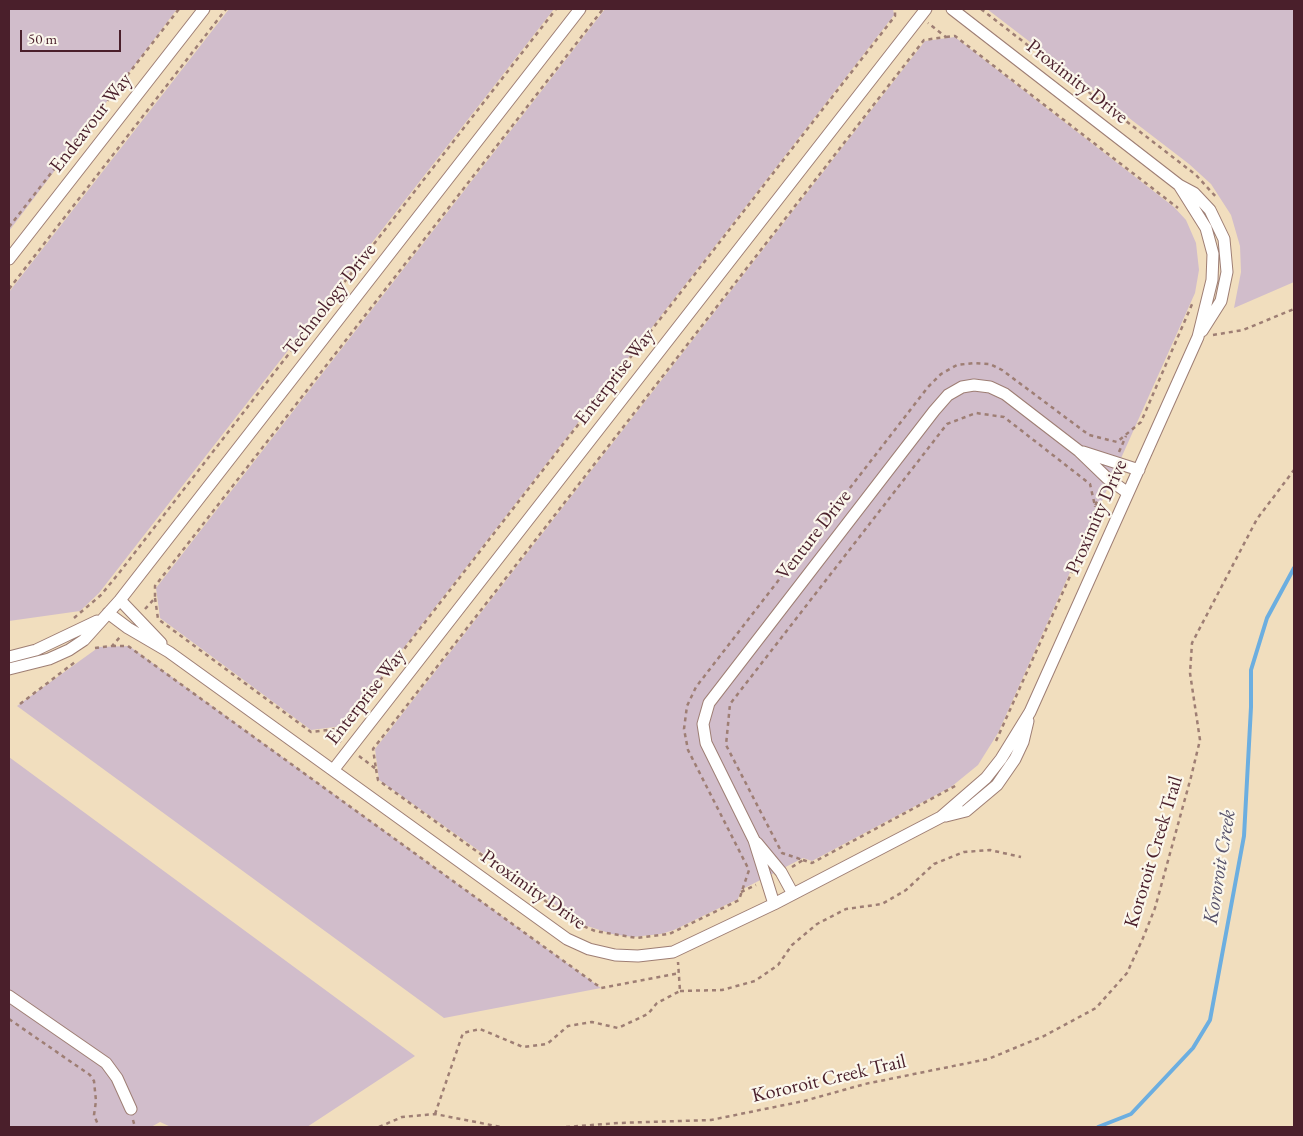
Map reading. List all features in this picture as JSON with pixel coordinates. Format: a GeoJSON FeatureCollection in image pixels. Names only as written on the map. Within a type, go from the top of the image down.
{"type":"FeatureCollection","features":[{"type":"Feature","properties":{"kind":"street","name":"Endeavour Way"},"geometry":{"type":"LineString","coordinates":[[9,259],[204,9]]}},
{"type":"Feature","properties":{"kind":"street","name":"Technology Drive"},"geometry":{"type":"LineString","coordinates":[[9,669],[49,660],[69,650],[84,640],[120,600],[580,9]]}},
{"type":"Feature","properties":{"kind":"street","name":"Proximity Drive"},"geometry":{"type":"LineString","coordinates":[[105,616],[169,652],[334,769],[567,939],[589,949],[614,955],[638,956],[673,952],[774,904],[942,817],[986,778],[1001,759],[1030,712],[1198,337],[1212,280],[1213,254],[1206,228],[1179,185],[952,9]]}},
{"type":"Feature","properties":{"kind":"street","name":"Enterprise Way"},"geometry":{"type":"LineString","coordinates":[[334,769],[922,13]]}},
{"type":"Feature","properties":{"kind":"street","name":"Venture Drive"},"geometry":{"type":"LineString","coordinates":[[774,904],[754,840],[706,743],[703,724],[709,703],[934,411],[948,395],[962,387],[974,385],[990,387],[1005,394],[1079,451],[1107,478],[1128,493]]}},
{"type":"Feature","properties":{"kind":"street","name":"Venture Drive"},"geometry":{"type":"LineString","coordinates":[[1079,451],[1139,470]]}},
{"type":"Feature","properties":{"kind":"street","name":"Proximity Drive"},"geometry":{"type":"LineString","coordinates":[[120,600],[169,652]]}},
{"type":"Feature","properties":{"kind":"street"},"geometry":{"type":"LineString","coordinates":[[9,657],[36,650],[105,616]]}},
{"type":"Feature","properties":{"kind":"street","name":"Venture Drive"},"geometry":{"type":"LineString","coordinates":[[754,840],[781,872],[793,894]]}},
{"type":"Feature","properties":{"kind":"street"},"geometry":{"type":"LineString","coordinates":[[9,996],[106,1064],[117,1078],[130,1109]]}},
{"type":"Feature","properties":{"kind":"path"},"geometry":{"type":"LineString","coordinates":[[9,227],[179,9]]}},
{"type":"Feature","properties":{"kind":"path"},"geometry":{"type":"LineString","coordinates":[[9,289],[226,9]]}},
{"type":"Feature","properties":{"kind":"path"},"geometry":{"type":"LineString","coordinates":[[71,620],[101,594],[119,573],[556,9]]}},
{"type":"Feature","properties":{"kind":"path"},"geometry":{"type":"LineString","coordinates":[[603,9],[154,586],[158,619],[311,732],[343,728],[895,16],[894,9]]}},
{"type":"Feature","properties":{"kind":"path"},"geometry":{"type":"LineString","coordinates":[[922,13],[946,37],[924,40],[373,749],[378,780],[576,923],[595,931],[637,938],[669,934],[739,900],[749,870],[688,750],[684,729],[687,706],[696,687],[928,388],[941,374],[957,365],[990,364],[1002,370],[1088,435],[1118,442],[1141,422],[1194,301]]}},
{"type":"Feature","properties":{"kind":"path"},"geometry":{"type":"LineString","coordinates":[[1198,337],[1243,330],[1294,309]]}},
{"type":"Feature","properties":{"kind":"path"},"geometry":{"type":"LineString","coordinates":[[959,785],[812,863],[782,853],[726,745],[730,704],[947,424],[976,413],[1004,417],[1090,484],[1097,516],[993,748]]}},
{"type":"Feature","properties":{"kind":"path"},"geometry":{"type":"LineString","coordinates":[[1114,463],[1127,434]]}},
{"type":"Feature","properties":{"kind":"path","name":"Kororoit Creek Trail"},"geometry":{"type":"LineString","coordinates":[[566,1127],[711,1120],[804,1101],[865,1084],[988,1058],[1044,1036],[1096,1008],[1127,973],[1143,938],[1155,908],[1191,777],[1200,740],[1190,673],[1192,643],[1257,519],[1294,470]]}},
{"type":"Feature","properties":{"kind":"path"},"geometry":{"type":"LineString","coordinates":[[1095,506],[1107,478]]}},
{"type":"Feature","properties":{"kind":"path"},"geometry":{"type":"LineString","coordinates":[[138,618],[155,598]]}},
{"type":"Feature","properties":{"kind":"path"},"geometry":{"type":"LineString","coordinates":[[112,646],[128,628]]}},
{"type":"Feature","properties":{"kind":"path"},"geometry":{"type":"LineString","coordinates":[[90,652],[96,647],[128,646],[601,988],[680,973]]}},
{"type":"Feature","properties":{"kind":"path"},"geometry":{"type":"LineString","coordinates":[[75,662],[82,657]]}},
{"type":"Feature","properties":{"kind":"path"},"geometry":{"type":"LineString","coordinates":[[326,730],[376,769]]}},
{"type":"Feature","properties":{"kind":"path"},"geometry":{"type":"LineString","coordinates":[[436,1114],[463,1033],[480,1029],[523,1047],[547,1044],[568,1026],[592,1022],[618,1028],[648,1014],[657,1003],[680,991],[722,990],[755,981],[778,965],[792,945],[817,924],[846,909],[882,904],[906,890],[934,864],[964,852],[990,850],[1021,857]]}},
{"type":"Feature","properties":{"kind":"path"},"geometry":{"type":"LineString","coordinates":[[781,872],[803,860]]}},
{"type":"Feature","properties":{"kind":"path"},"geometry":{"type":"LineString","coordinates":[[741,892],[766,880]]}},
{"type":"Feature","properties":{"kind":"path"},"geometry":{"type":"LineString","coordinates":[[673,952],[680,973],[680,991]]}},
{"type":"Feature","properties":{"kind":"path"},"geometry":{"type":"LineString","coordinates":[[9,1019],[90,1075],[94,1082],[96,1101],[94,1115],[99,1127]]}},
{"type":"Feature","properties":{"kind":"path"},"geometry":{"type":"LineString","coordinates":[[379,1127],[402,1117],[436,1114],[501,1127]]}},
{"type":"Feature","properties":{"kind":"shaded area"},"geometry":{"type":"Polygon","coordinates":[[[9,9],[177,9],[9,231],[9,9]]]}},
{"type":"Feature","properties":{"kind":"shaded area"},"geometry":{"type":"Polygon","coordinates":[[[229,9],[554,9],[99,593],[80,611],[9,621],[9,292],[229,9]]]}},
{"type":"Feature","properties":{"kind":"shaded area"},"geometry":{"type":"Polygon","coordinates":[[[605,9],[893,9],[894,15],[343,726],[311,730],[160,618],[156,588],[605,9]]]}},
{"type":"Feature","properties":{"kind":"shaded area"},"geometry":{"type":"Polygon","coordinates":[[[987,9],[1294,9],[1294,282],[1234,308],[1241,272],[1240,246],[1231,215],[1211,184],[1189,164],[987,9]]]}},
{"type":"Feature","properties":{"kind":"shaded area"},"geometry":{"type":"Polygon","coordinates":[[[955,37],[1174,207],[1186,220],[1196,243],[1199,270],[1195,293],[998,733],[978,765],[951,787],[812,861],[803,858],[741,890],[738,899],[674,930],[661,934],[633,937],[612,934],[584,925],[379,780],[375,749],[925,41],[955,37]]]}},
{"type":"Feature","properties":{"kind":"shaded area"},"geometry":{"type":"Polygon","coordinates":[[[129,646],[601,988],[444,1018],[17,706],[99,647],[129,646]]]}},
{"type":"Feature","properties":{"kind":"shaded area"},"geometry":{"type":"Polygon","coordinates":[[[9,757],[415,1056],[307,1127],[171,1127],[160,1122],[151,1127],[9,1127],[9,757]]]}},
{"type":"Feature","properties":{"kind":"waterway","name":"Kororoit Creek"},"geometry":{"type":"LineString","coordinates":[[1098,1127],[1131,1114],[1193,1048],[1210,1020],[1244,836],[1251,707],[1251,670],[1267,618],[1294,568]]}}]}
